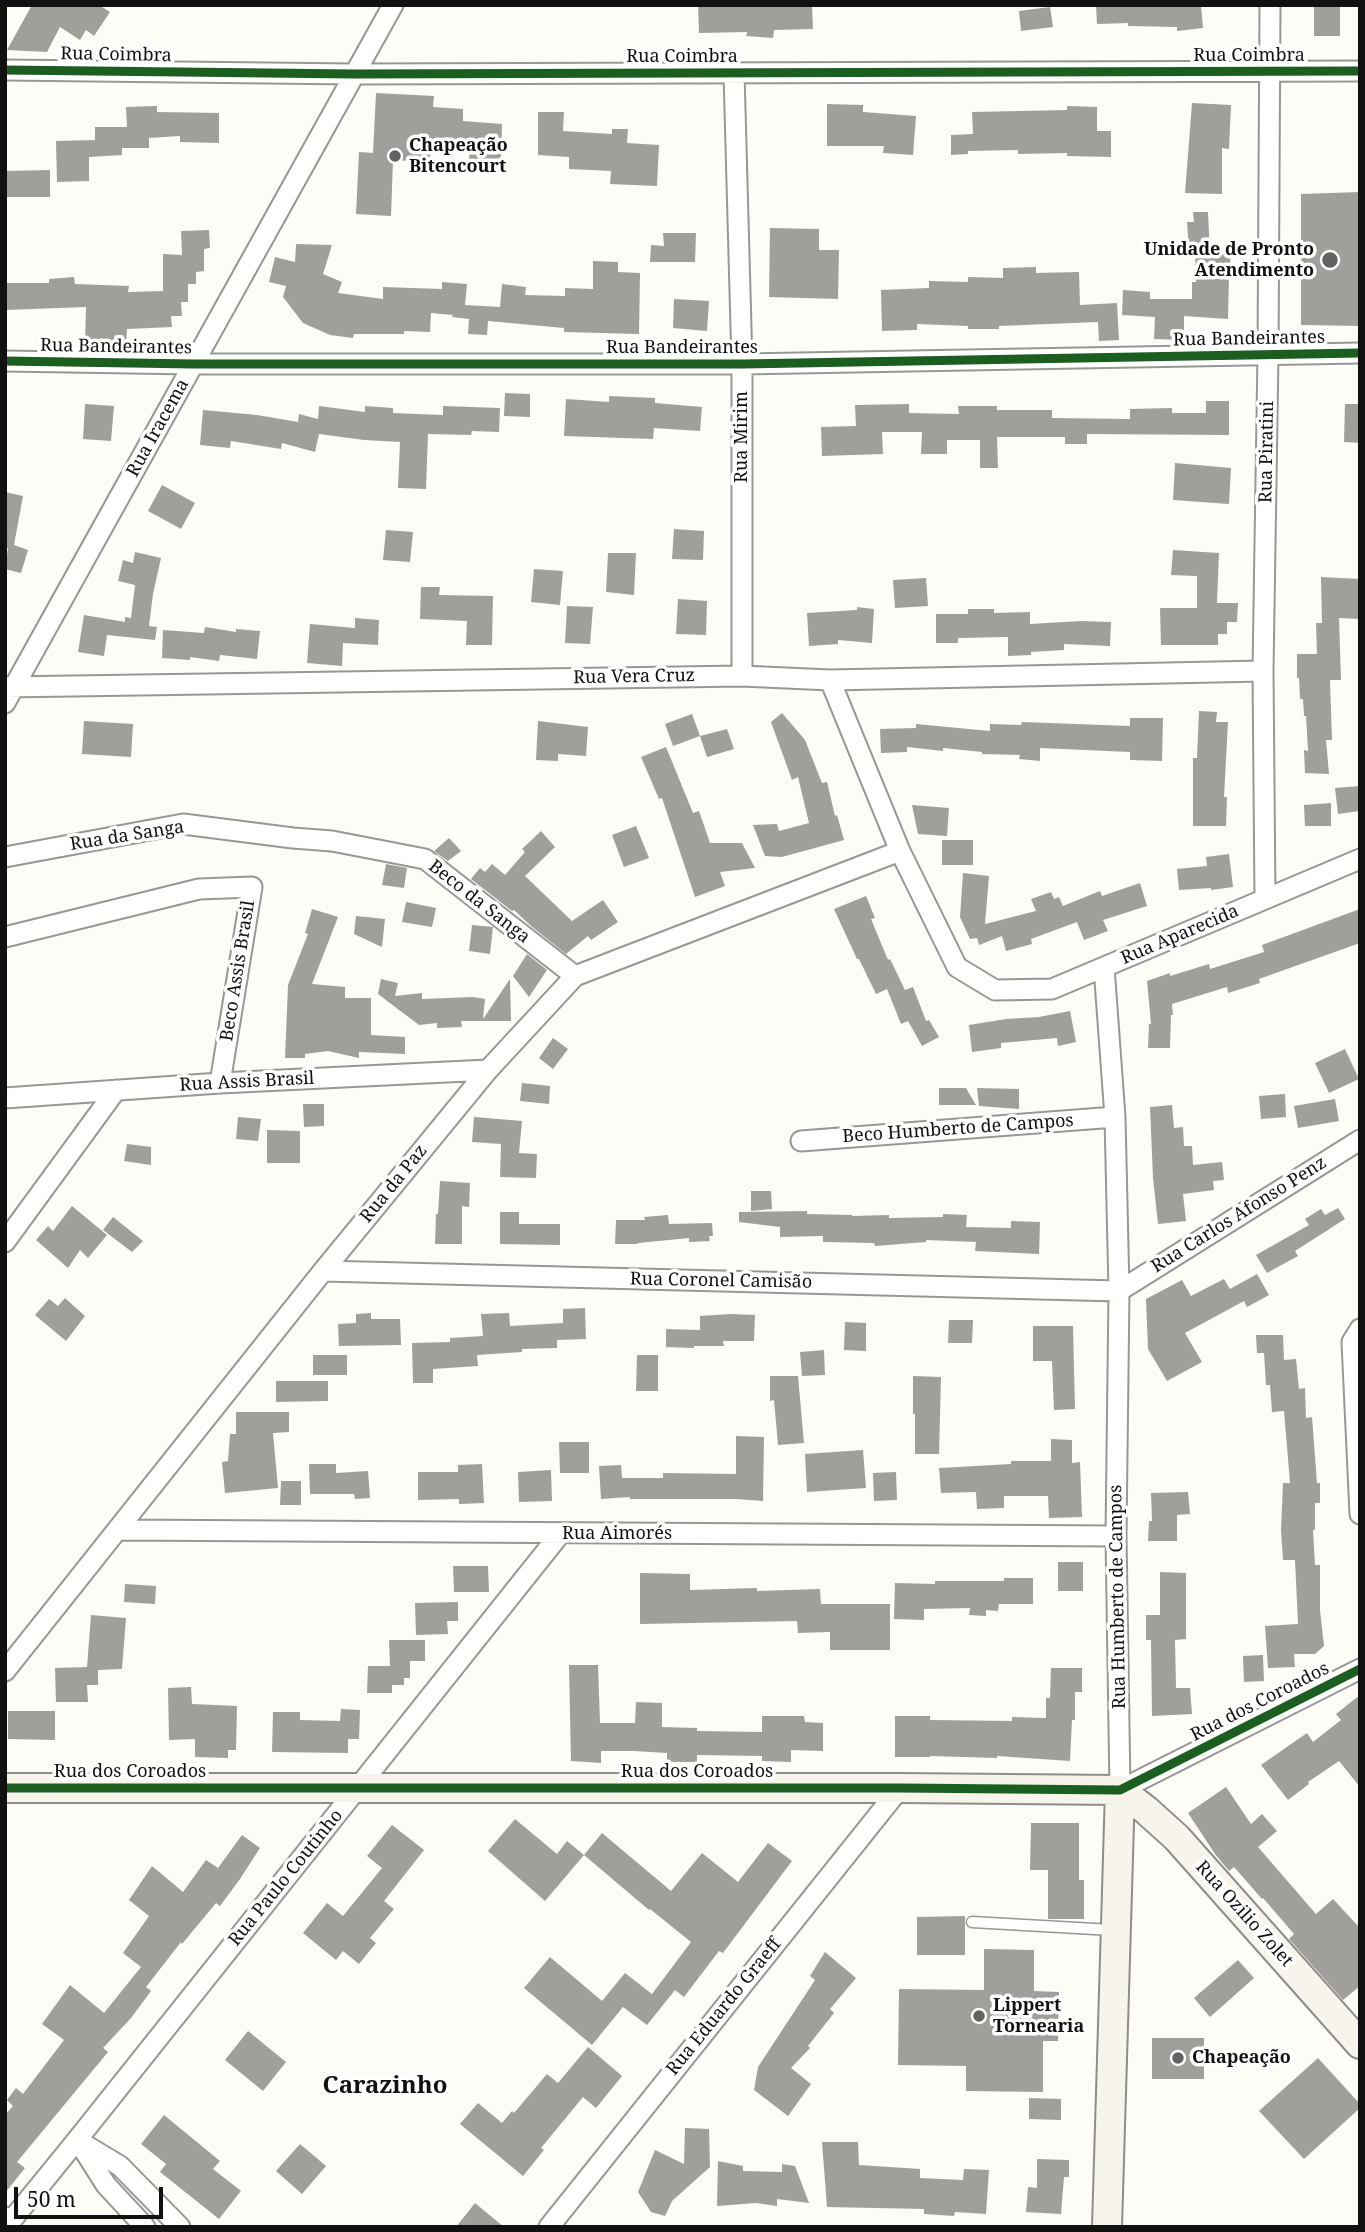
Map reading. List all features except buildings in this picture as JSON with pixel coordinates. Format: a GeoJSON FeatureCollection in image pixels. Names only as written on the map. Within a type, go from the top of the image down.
{"type":"FeatureCollection","features":[{"type":"Feature","properties":{"kind":"street","name":"Rua Iracema"},"geometry":{"type":"LineString","coordinates":[[8,692],[393,5]]}},
{"type":"Feature","properties":{"kind":"street","name":"Rua Piratini"},"geometry":{"type":"LineString","coordinates":[[1265,899],[1263,671],[1270,5]]}},
{"type":"Feature","properties":{"kind":"street","name":"Rua Coimbra"},"geometry":{"type":"LineString","coordinates":[[5,70],[354,74],[1360,71]]}},
{"type":"Feature","properties":{"kind":"street","name":"Rua Mirim"},"geometry":{"type":"LineString","coordinates":[[734,73],[742,363],[742,676]]}},
{"type":"Feature","properties":{"kind":"street","name":"Rua Bandeirantes"},"geometry":{"type":"LineString","coordinates":[[5,361],[194,364],[742,363],[1360,353]]}},
{"type":"Feature","properties":{"kind":"street","name":"Rua Vera Cruz"},"geometry":{"type":"LineString","coordinates":[[8,692],[742,676],[830,680],[1263,671]]}},
{"type":"Feature","properties":{"kind":"street"},"geometry":{"type":"LineString","coordinates":[[830,680],[900,851]]}},
{"type":"Feature","properties":{"kind":"street","name":"Rua da Sanga"},"geometry":{"type":"LineString","coordinates":[[5,857],[183,824],[332,841]]}},
{"type":"Feature","properties":{"kind":"street","name":"Beco da Sanga"},"geometry":{"type":"LineString","coordinates":[[332,841],[425,859],[575,976]]}},
{"type":"Feature","properties":{"kind":"street","name":"Rua Aparecida"},"geometry":{"type":"LineString","coordinates":[[900,851],[957,967],[995,990],[1052,989],[1360,859]]}},
{"type":"Feature","properties":{"kind":"street","name":"Rua da Paz"},"geometry":{"type":"LineString","coordinates":[[9,1660],[119,1530],[323,1271],[488,1070],[575,976],[900,851]]}},
{"type":"Feature","properties":{"kind":"street","name":"Beco Assis Brasil"},"geometry":{"type":"LineString","coordinates":[[5,937],[200,890],[252,887],[220,1083]]}},
{"type":"Feature","properties":{"kind":"street","name":"Rua Humberto de Campos"},"geometry":{"type":"LineString","coordinates":[[1104,967],[1115,1117],[1119,1291],[1116,1536],[1120,1790],[1107,2227]]}},
{"type":"Feature","properties":{"kind":"street","name":"Rua Assis Brasil"},"geometry":{"type":"LineString","coordinates":[[5,1098],[220,1083],[488,1070]]}},
{"type":"Feature","properties":{"kind":"street"},"geometry":{"type":"LineString","coordinates":[[5,1242],[116,1090]]}},
{"type":"Feature","properties":{"kind":"street","name":"Beco Humberto de Campos"},"geometry":{"type":"LineString","coordinates":[[801,1140],[1115,1117]]}},
{"type":"Feature","properties":{"kind":"street","name":"Rua Carlos Afonso Penz"},"geometry":{"type":"LineString","coordinates":[[1119,1291],[1360,1140]]}},
{"type":"Feature","properties":{"kind":"street","name":"Rua Coronel Camisão"},"geometry":{"type":"LineString","coordinates":[[323,1271],[1119,1291]]}},
{"type":"Feature","properties":{"kind":"street"},"geometry":{"type":"LineString","coordinates":[[1360,1329],[1352,1342],[1360,1514]]}},
{"type":"Feature","properties":{"kind":"street","name":"Rua Aimorés"},"geometry":{"type":"LineString","coordinates":[[119,1530],[1116,1536]]}},
{"type":"Feature","properties":{"kind":"street","name":"Rua Paulo Coutinho"},"geometry":{"type":"LineString","coordinates":[[8,2219],[77,2140],[560,1534]]}},
{"type":"Feature","properties":{"kind":"street","name":"Rua dos Coroados"},"geometry":{"type":"LineString","coordinates":[[5,1788],[1120,1790],[1360,1669]]}},
{"type":"Feature","properties":{"kind":"street","name":"Rua Eduardo Graeff"},"geometry":{"type":"LineString","coordinates":[[549,2227],[900,1788]]}},
{"type":"Feature","properties":{"kind":"street","name":"Rua Ozilio Zolet"},"geometry":{"type":"LineString","coordinates":[[1120,1790],[1177,1838],[1360,2044]]}},
{"type":"Feature","properties":{"kind":"street"},"geometry":{"type":"LineString","coordinates":[[77,2140],[106,2185],[145,2227]]}},
{"type":"Feature","properties":{"kind":"street"},"geometry":{"type":"LineString","coordinates":[[77,2140],[120,2166],[180,2227]]}},
{"type":"Feature","properties":{"kind":"lane"},"geometry":{"type":"LineString","coordinates":[[972,1922],[1116,1931]]}},
{"type":"Feature","properties":{"kind":"cycle path"},"geometry":{"type":"LineString","coordinates":[[5,70],[354,74],[1360,71]]}},
{"type":"Feature","properties":{"kind":"cycle path"},"geometry":{"type":"LineString","coordinates":[[5,361],[194,364],[742,364],[1360,353]]}},
{"type":"Feature","properties":{"kind":"cycle path"},"geometry":{"type":"LineString","coordinates":[[5,1788],[1120,1790],[1360,1669]]}},
{"type":"Feature","properties":{"kind":"place","name":"Chapeação Bitencourt"},"geometry":{"type":"Point","coordinates":[395,156]}},
{"type":"Feature","properties":{"kind":"place","name":"Unidade de Pronto Atendimento"},"geometry":{"type":"Point","coordinates":[1330,260]}},
{"type":"Feature","properties":{"kind":"place","name":"Lippert Tornearia"},"geometry":{"type":"Point","coordinates":[979,2016]}},
{"type":"Feature","properties":{"kind":"place","name":"Chapeação"},"geometry":{"type":"Point","coordinates":[1178,2058]}},
{"type":"Feature","properties":{"kind":"district","name":"Carazinho"},"geometry":{"type":"Point","coordinates":[385,2086]}}]}
